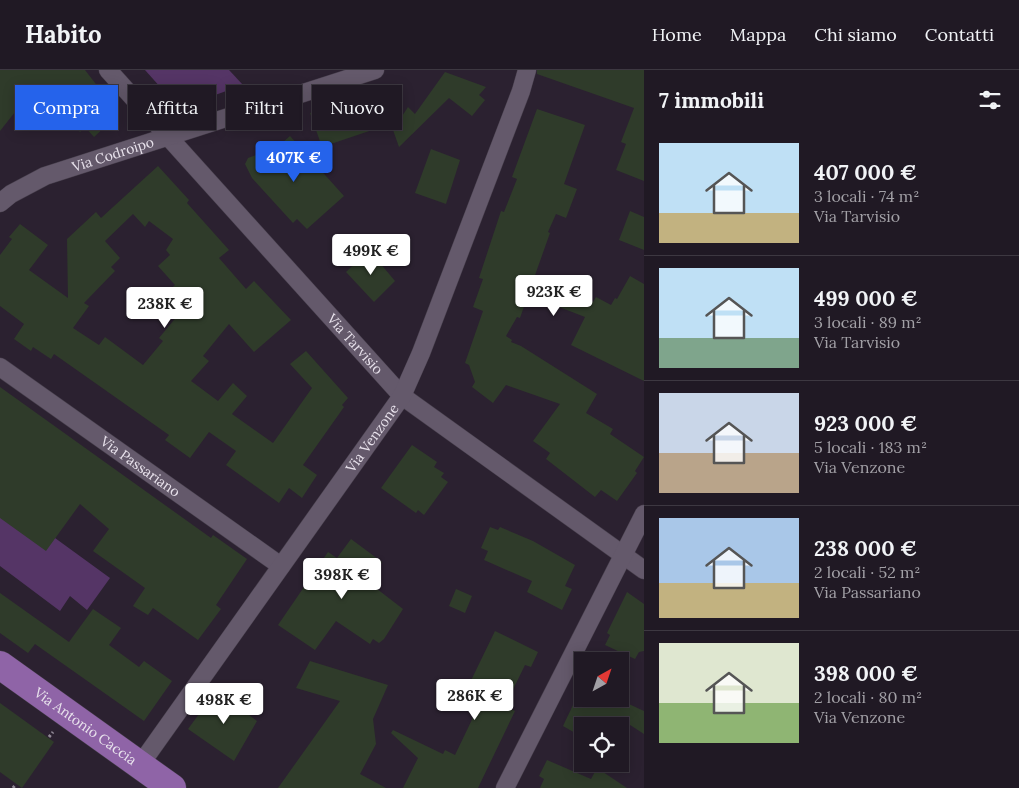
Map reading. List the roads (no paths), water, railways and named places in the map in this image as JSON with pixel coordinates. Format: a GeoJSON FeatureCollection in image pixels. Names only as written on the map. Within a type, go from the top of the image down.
{"type":"FeatureCollection","features":[{"type":"Feature","properties":{"kind":"main road","name":"Via Antonio Caccia"},"geometry":{"type":"LineString","coordinates":[[0,664],[172,788]]}},
{"type":"Feature","properties":{"kind":"street","name":"Via Tarvisio"},"geometry":{"type":"LineString","coordinates":[[108,70],[402,396],[644,570]]}},
{"type":"Feature","properties":{"kind":"street","name":"Via Codroipo"},"geometry":{"type":"LineString","coordinates":[[0,203],[11,194],[44,176],[375,70]]}},
{"type":"Feature","properties":{"kind":"street","name":"Via Venzone"},"geometry":{"type":"LineString","coordinates":[[140,764],[402,396],[431,326],[521,91],[527,70]]}},
{"type":"Feature","properties":{"kind":"street","name":"Via Passariano"},"geometry":{"type":"LineString","coordinates":[[0,366],[281,566]]}},
{"type":"Feature","properties":{"kind":"street"},"geometry":{"type":"LineString","coordinates":[[505,788],[644,514]]}}]}
